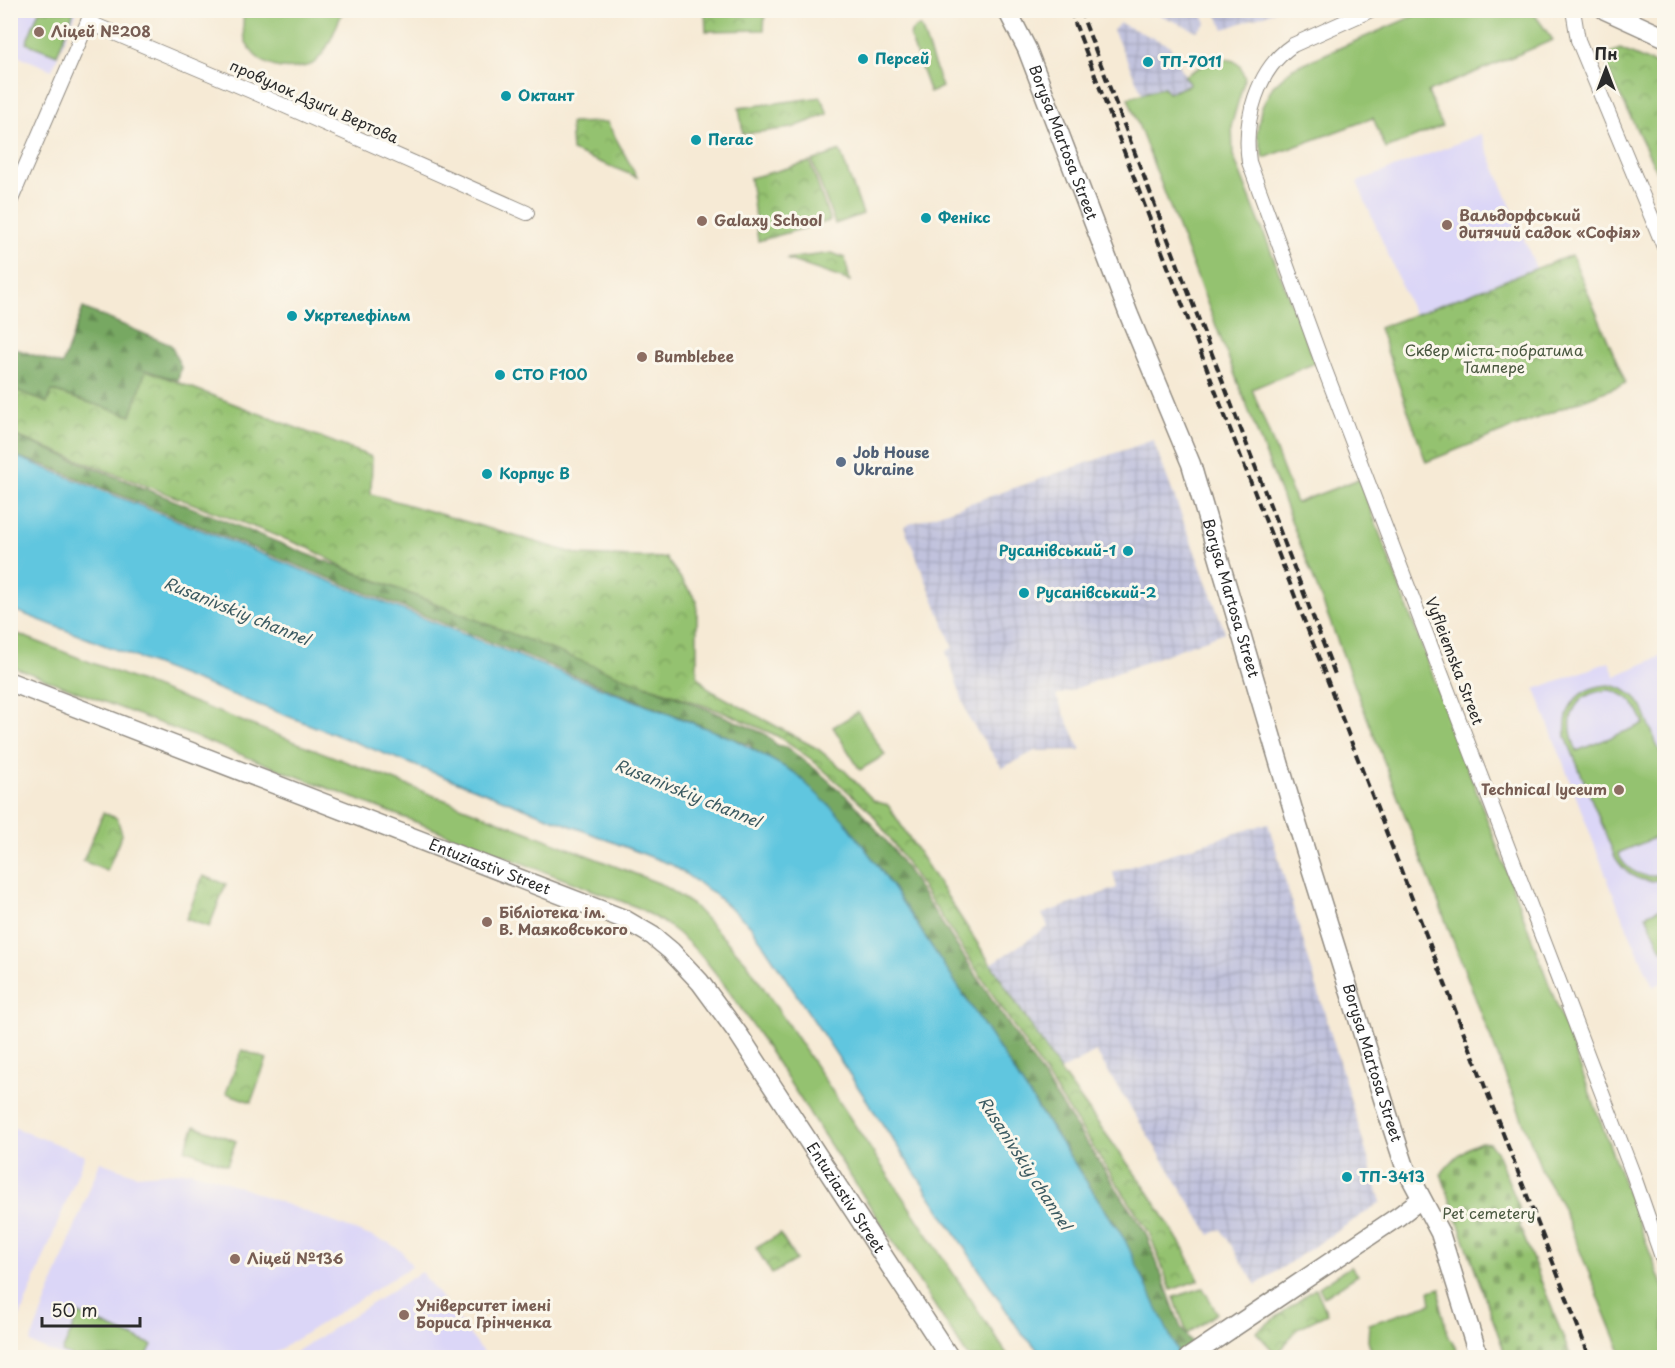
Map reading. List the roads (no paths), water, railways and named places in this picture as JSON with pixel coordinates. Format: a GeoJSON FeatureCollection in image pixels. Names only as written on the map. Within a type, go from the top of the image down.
{"type":"FeatureCollection","features":[{"type":"Feature","properties":{"kind":"main road","name":"Borysa Martosa Street"},"geometry":{"type":"LineString","coordinates":[[1007,10],[1027,49],[1129,315],[1191,464],[1293,810],[1389,1118],[1405,1167],[1440,1233],[1479,1358]]}},
{"type":"Feature","properties":{"kind":"main road"},"geometry":{"type":"LineString","coordinates":[[1605,10],[1665,37]]}},
{"type":"Feature","properties":{"kind":"main road","name":"Entuziastiv Street"},"geometry":{"type":"LineString","coordinates":[[10,682],[624,919],[653,936],[671,951],[700,982],[735,1029],[950,1358]]}},
{"type":"Feature","properties":{"kind":"main road"},"geometry":{"type":"LineString","coordinates":[[1188,1358],[1421,1199]]}},
{"type":"Feature","properties":{"kind":"street","name":"Vyfleiemska Street"},"geometry":{"type":"LineString","coordinates":[[1371,10],[1284,51],[1260,87],[1250,114],[1246,142],[1249,162],[1323,365],[1665,1263]]}},
{"type":"Feature","properties":{"kind":"street"},"geometry":{"type":"LineString","coordinates":[[1573,10],[1578,40],[1665,247]]}},
{"type":"Feature","properties":{"kind":"street"},"geometry":{"type":"LineString","coordinates":[[10,202],[90,16]]}},
{"type":"Feature","properties":{"kind":"street","name":"провулок Дзиґи Вертова"},"geometry":{"type":"LineString","coordinates":[[90,16],[251,91],[527,213]]}},
{"type":"Feature","properties":{"kind":"water","name":"Rusanivskiy channel"},"geometry":{"type":"Polygon","coordinates":[[[10,454],[734,739],[795,773],[844,820],[924,935],[1125,1240],[1180,1357],[1046,1357],[1022,1334],[751,926],[713,893],[672,865],[11,609],[10,454]]]}},
{"type":"Feature","properties":{"kind":"railway"},"geometry":{"type":"LineString","coordinates":[[1070,10],[1590,1358]]}},
{"type":"Feature","properties":{"kind":"railway"},"geometry":{"type":"LineString","coordinates":[[1080,10],[1336,677]]}},
{"type":"Feature","properties":{"kind":"place","name":"Ліцей №208"},"geometry":{"type":"Point","coordinates":[39,32]}},
{"type":"Feature","properties":{"kind":"place","name":"Персей"},"geometry":{"type":"Point","coordinates":[863,59]}},
{"type":"Feature","properties":{"kind":"place","name":"ТП-7011"},"geometry":{"type":"Point","coordinates":[1148,62]}},
{"type":"Feature","properties":{"kind":"place","name":"Октант"},"geometry":{"type":"Point","coordinates":[506,96]}},
{"type":"Feature","properties":{"kind":"place","name":"Пегас"},"geometry":{"type":"Point","coordinates":[696,140]}},
{"type":"Feature","properties":{"kind":"place","name":"Фенікс"},"geometry":{"type":"Point","coordinates":[926,218]}},
{"type":"Feature","properties":{"kind":"place","name":"Galaxy School"},"geometry":{"type":"Point","coordinates":[702,221]}},
{"type":"Feature","properties":{"kind":"place","name":"Вальдорфський дитячий садок «Софія»"},"geometry":{"type":"Point","coordinates":[1447,225]}},
{"type":"Feature","properties":{"kind":"place","name":"Укртелефільм"},"geometry":{"type":"Point","coordinates":[292,316]}},
{"type":"Feature","properties":{"kind":"place","name":"Bumblebee"},"geometry":{"type":"Point","coordinates":[642,357]}},
{"type":"Feature","properties":{"kind":"place","name":"СТО F100"},"geometry":{"type":"Point","coordinates":[500,375]}},
{"type":"Feature","properties":{"kind":"place","name":"Job House Ukraine"},"geometry":{"type":"Point","coordinates":[841,462]}},
{"type":"Feature","properties":{"kind":"place","name":"Корпус В"},"geometry":{"type":"Point","coordinates":[487,474]}},
{"type":"Feature","properties":{"kind":"place","name":"Русанівський-1"},"geometry":{"type":"Point","coordinates":[1128,551]}},
{"type":"Feature","properties":{"kind":"place","name":"Русанівський-2"},"geometry":{"type":"Point","coordinates":[1024,593]}},
{"type":"Feature","properties":{"kind":"place","name":"Technical lyceum"},"geometry":{"type":"Point","coordinates":[1619,790]}},
{"type":"Feature","properties":{"kind":"place","name":"Бібліотека ім. В. Маяковського"},"geometry":{"type":"Point","coordinates":[487,922]}},
{"type":"Feature","properties":{"kind":"place","name":"ТП-3413"},"geometry":{"type":"Point","coordinates":[1347,1177]}},
{"type":"Feature","properties":{"kind":"place","name":"Ліцей №136"},"geometry":{"type":"Point","coordinates":[235,1259]}},
{"type":"Feature","properties":{"kind":"place","name":"Університет імені Бориса Грінченка"},"geometry":{"type":"Point","coordinates":[404,1315]}},
{"type":"Feature","properties":{"kind":"park label","name":"Сквер міста-побратима Тампере"},"geometry":{"type":"Point","coordinates":[1494,360]}},
{"type":"Feature","properties":{"kind":"park label","name":"Pet cemetery"},"geometry":{"type":"Point","coordinates":[1489,1214]}}]}
